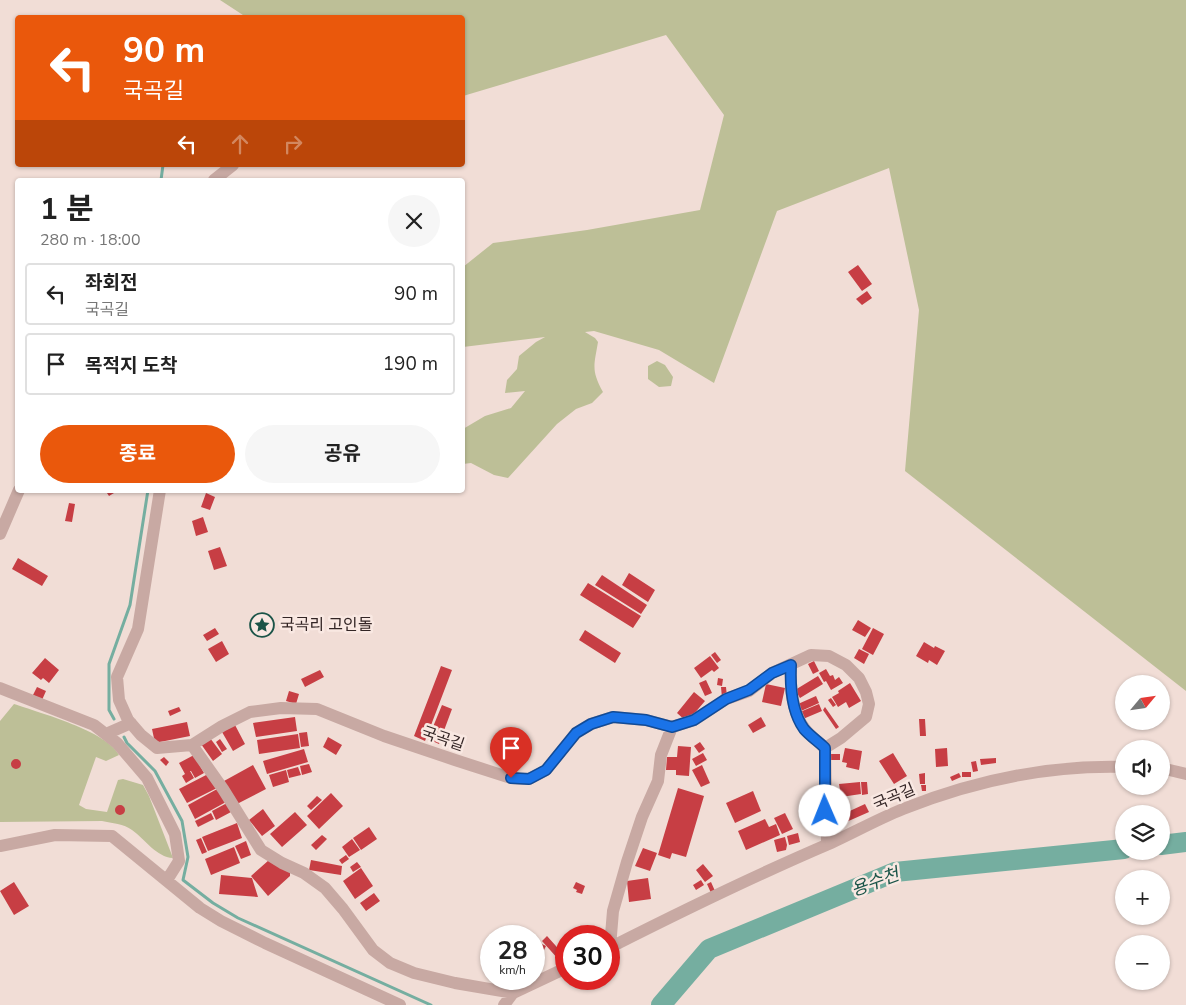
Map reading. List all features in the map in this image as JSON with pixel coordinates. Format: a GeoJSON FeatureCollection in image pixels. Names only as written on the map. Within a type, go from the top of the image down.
{"type":"FeatureCollection","features":[{"type":"Feature","properties":{"kind":"street"},"geometry":{"type":"LineString","coordinates":[[217,178],[230,167]]}},
{"type":"Feature","properties":{"kind":"street"},"geometry":{"type":"LineString","coordinates":[[0,534],[18,493]]}},
{"type":"Feature","properties":{"kind":"street"},"geometry":{"type":"LineString","coordinates":[[160,493],[138,629],[117,678],[119,700],[131,723],[141,736],[157,748],[192,745],[223,789],[261,850],[282,863],[304,873],[325,888],[374,950],[390,963],[414,973],[513,993]]}},
{"type":"Feature","properties":{"kind":"street"},"geometry":{"type":"LineString","coordinates":[[672,727],[694,720],[726,699],[749,690],[772,673],[811,655],[829,656],[846,665],[859,678],[866,692],[869,704],[866,717],[841,738],[825,748]]}},
{"type":"Feature","properties":{"kind":"street"},"geometry":{"type":"LineString","coordinates":[[791,665],[790,683],[794,708],[804,729],[825,748],[827,844]]}},
{"type":"Feature","properties":{"kind":"street"},"geometry":{"type":"LineString","coordinates":[[0,688],[94,725],[117,743],[146,778],[175,834],[179,861],[167,880]]}},
{"type":"Feature","properties":{"kind":"street","name":"국곡길"},"geometry":{"type":"LineString","coordinates":[[192,745],[222,726],[250,712],[281,708],[317,709],[384,736],[454,760],[511,778],[529,779],[546,770],[576,733],[591,724],[613,717],[646,720],[672,727],[661,755],[658,781],[642,817],[625,870],[613,911],[611,925]]}},
{"type":"Feature","properties":{"kind":"street"},"geometry":{"type":"LineString","coordinates":[[106,734],[131,723]]}},
{"type":"Feature","properties":{"kind":"street","name":"국곡길"},"geometry":{"type":"LineString","coordinates":[[620,942],[671,916],[902,810],[954,791],[1003,778],[1052,769],[1115,767]]}},
{"type":"Feature","properties":{"kind":"street"},"geometry":{"type":"LineString","coordinates":[[1170,770],[1186,774]]}},
{"type":"Feature","properties":{"kind":"street"},"geometry":{"type":"LineString","coordinates":[[0,846],[55,835],[112,836],[200,908],[221,921],[400,1005]]}},
{"type":"Feature","properties":{"kind":"street"},"geometry":{"type":"LineString","coordinates":[[504,1005],[513,993],[555,973]]}},
{"type":"Feature","properties":{"kind":"green space"},"geometry":{"type":"Polygon","coordinates":[[[220,0],[1186,0],[1186,691],[1170,678],[1170,675],[1166,675],[905,471],[919,310],[889,168],[777,211],[714,383],[659,350],[594,331],[585,332],[598,342],[594,368],[603,392],[592,403],[576,409],[557,424],[508,478],[494,475],[471,463],[465,464],[465,428],[485,416],[511,408],[525,391],[505,393],[507,380],[517,369],[519,356],[545,337],[465,347],[465,265],[493,243],[587,230],[700,210],[724,115],[666,35],[465,95],[465,15],[243,15],[220,0]]]}},
{"type":"Feature","properties":{"kind":"green space"},"geometry":{"type":"Polygon","coordinates":[[[657,361],[665,365],[673,377],[671,386],[659,387],[648,379],[648,366],[657,361]]]}},
{"type":"Feature","properties":{"kind":"green space"},"geometry":{"type":"Polygon","coordinates":[[[14,704],[72,724],[101,738],[112,746],[119,755],[106,761],[96,757],[79,805],[86,809],[107,812],[118,780],[123,779],[143,785],[173,858],[161,855],[129,828],[114,823],[102,821],[0,822],[0,721],[14,704]]]}},
{"type":"Feature","properties":{"kind":"building"},"geometry":{"type":"Polygon","coordinates":[[[858,265],[872,284],[862,291],[848,272],[858,265]]]}},
{"type":"Feature","properties":{"kind":"building"},"geometry":{"type":"Polygon","coordinates":[[[867,291],[872,298],[862,305],[856,299],[867,291]]]}},
{"type":"Feature","properties":{"kind":"building"},"geometry":{"type":"Polygon","coordinates":[[[206,493],[215,497],[210,510],[201,507],[206,493]]]}},
{"type":"Feature","properties":{"kind":"building"},"geometry":{"type":"Polygon","coordinates":[[[69,503],[75,504],[72,522],[65,521],[69,503]]]}},
{"type":"Feature","properties":{"kind":"building"},"geometry":{"type":"Polygon","coordinates":[[[203,517],[208,532],[196,536],[192,521],[203,517]]]}},
{"type":"Feature","properties":{"kind":"building"},"geometry":{"type":"Polygon","coordinates":[[[220,547],[227,566],[214,570],[208,551],[220,547]]]}},
{"type":"Feature","properties":{"kind":"building"},"geometry":{"type":"Polygon","coordinates":[[[18,558],[48,576],[42,586],[12,569],[18,558]]]}},
{"type":"Feature","properties":{"kind":"building"},"geometry":{"type":"Polygon","coordinates":[[[629,573],[655,590],[648,602],[622,585],[629,573]]]}},
{"type":"Feature","properties":{"kind":"building"},"geometry":{"type":"Polygon","coordinates":[[[602,575],[647,605],[641,614],[595,585],[602,575]]]}},
{"type":"Feature","properties":{"kind":"building"},"geometry":{"type":"Polygon","coordinates":[[[588,583],[641,616],[633,628],[580,595],[588,583]]]}},
{"type":"Feature","properties":{"kind":"building"},"geometry":{"type":"Polygon","coordinates":[[[858,620],[871,628],[865,637],[852,630],[858,620]]]}},
{"type":"Feature","properties":{"kind":"building"},"geometry":{"type":"Polygon","coordinates":[[[215,628],[219,634],[207,641],[203,635],[215,628]]]}},
{"type":"Feature","properties":{"kind":"building"},"geometry":{"type":"Polygon","coordinates":[[[873,628],[884,634],[873,655],[862,649],[873,628]]]}},
{"type":"Feature","properties":{"kind":"building"},"geometry":{"type":"Polygon","coordinates":[[[585,630],[621,653],[615,663],[579,640],[585,630]]]}},
{"type":"Feature","properties":{"kind":"building"},"geometry":{"type":"Polygon","coordinates":[[[222,641],[229,654],[216,662],[208,649],[222,641]]]}},
{"type":"Feature","properties":{"kind":"building"},"geometry":{"type":"Polygon","coordinates":[[[924,642],[934,648],[935,646],[945,651],[937,665],[929,660],[928,663],[916,656],[924,642]]]}},
{"type":"Feature","properties":{"kind":"building"},"geometry":{"type":"Polygon","coordinates":[[[859,649],[869,654],[864,664],[854,658],[859,649]]]}},
{"type":"Feature","properties":{"kind":"building"},"geometry":{"type":"Polygon","coordinates":[[[715,652],[721,660],[717,663],[711,655],[715,652]]]}},
{"type":"Feature","properties":{"kind":"building"},"geometry":{"type":"Polygon","coordinates":[[[710,656],[719,668],[714,672],[712,670],[701,678],[694,668],[710,656]]]}},
{"type":"Feature","properties":{"kind":"building"},"geometry":{"type":"Polygon","coordinates":[[[45,658],[59,670],[49,683],[32,673],[45,658]]]}},
{"type":"Feature","properties":{"kind":"building"},"geometry":{"type":"Polygon","coordinates":[[[814,661],[819,671],[813,674],[808,664],[814,661]]]}},
{"type":"Feature","properties":{"kind":"building"},"geometry":{"type":"Polygon","coordinates":[[[441,666],[452,670],[425,741],[414,736],[441,666]]]}},
{"type":"Feature","properties":{"kind":"building"},"geometry":{"type":"Polygon","coordinates":[[[826,669],[830,676],[833,675],[835,680],[839,677],[843,683],[831,690],[819,673],[826,669]]]}},
{"type":"Feature","properties":{"kind":"building"},"geometry":{"type":"Polygon","coordinates":[[[320,670],[324,677],[305,687],[301,679],[320,670]]]}},
{"type":"Feature","properties":{"kind":"building"},"geometry":{"type":"Polygon","coordinates":[[[818,676],[823,684],[800,698],[795,690],[818,676]]]}},
{"type":"Feature","properties":{"kind":"building"},"geometry":{"type":"Polygon","coordinates":[[[718,678],[723,679],[722,686],[717,685],[718,678]]]}},
{"type":"Feature","properties":{"kind":"building"},"geometry":{"type":"Polygon","coordinates":[[[706,680],[712,693],[705,696],[699,683],[706,680]]]}},
{"type":"Feature","properties":{"kind":"building"},"geometry":{"type":"Polygon","coordinates":[[[850,683],[861,701],[849,708],[846,702],[838,707],[832,697],[850,683]]]}},
{"type":"Feature","properties":{"kind":"building"},"geometry":{"type":"Polygon","coordinates":[[[766,684],[785,688],[781,706],[762,702],[766,684]]]}},
{"type":"Feature","properties":{"kind":"building"},"geometry":{"type":"Polygon","coordinates":[[[37,687],[46,691],[42,700],[33,695],[37,687]]]}},
{"type":"Feature","properties":{"kind":"building"},"geometry":{"type":"Polygon","coordinates":[[[721,687],[726,687],[727,697],[722,698],[721,687]]]}},
{"type":"Feature","properties":{"kind":"building"},"geometry":{"type":"Polygon","coordinates":[[[289,691],[299,694],[296,704],[286,701],[289,691]]]}},
{"type":"Feature","properties":{"kind":"building"},"geometry":{"type":"Polygon","coordinates":[[[694,692],[705,701],[687,722],[677,713],[694,692]]]}},
{"type":"Feature","properties":{"kind":"building"},"geometry":{"type":"Polygon","coordinates":[[[816,696],[819,703],[801,711],[798,704],[816,696]]]}},
{"type":"Feature","properties":{"kind":"building"},"geometry":{"type":"Polygon","coordinates":[[[831,698],[836,705],[833,707],[828,700],[831,698]]]}},
{"type":"Feature","properties":{"kind":"building"},"geometry":{"type":"Polygon","coordinates":[[[819,704],[822,711],[803,719],[800,712],[819,704]]]}},
{"type":"Feature","properties":{"kind":"building"},"geometry":{"type":"Polygon","coordinates":[[[442,705],[452,709],[439,744],[428,739],[442,705]]]}},
{"type":"Feature","properties":{"kind":"building"},"geometry":{"type":"Polygon","coordinates":[[[179,707],[181,711],[170,716],[168,711],[179,707]]]}},
{"type":"Feature","properties":{"kind":"building"},"geometry":{"type":"Polygon","coordinates":[[[825,707],[839,727],[836,729],[823,710],[825,707]]]}},
{"type":"Feature","properties":{"kind":"building"},"geometry":{"type":"Polygon","coordinates":[[[295,717],[297,731],[256,737],[253,723],[295,717]]]}},
{"type":"Feature","properties":{"kind":"building"},"geometry":{"type":"Polygon","coordinates":[[[761,717],[766,726],[753,733],[748,725],[761,717]]]}},
{"type":"Feature","properties":{"kind":"building"},"geometry":{"type":"Polygon","coordinates":[[[919,719],[925,719],[926,736],[920,736],[919,719]]]}},
{"type":"Feature","properties":{"kind":"building"},"geometry":{"type":"Polygon","coordinates":[[[187,722],[190,736],[155,743],[152,729],[187,722]]]}},
{"type":"Feature","properties":{"kind":"building"},"geometry":{"type":"Polygon","coordinates":[[[235,725],[245,744],[233,751],[222,732],[235,725]]]}},
{"type":"Feature","properties":{"kind":"building"},"geometry":{"type":"Polygon","coordinates":[[[307,732],[309,746],[301,747],[299,733],[307,732]]]}},
{"type":"Feature","properties":{"kind":"building"},"geometry":{"type":"Polygon","coordinates":[[[298,734],[300,748],[259,754],[257,740],[298,734]]]}},
{"type":"Feature","properties":{"kind":"building"},"geometry":{"type":"Polygon","coordinates":[[[328,737],[342,745],[336,755],[323,747],[328,737]]]}},
{"type":"Feature","properties":{"kind":"building"},"geometry":{"type":"Polygon","coordinates":[[[210,738],[222,754],[213,761],[201,744],[210,738]]]}},
{"type":"Feature","properties":{"kind":"building"},"geometry":{"type":"Polygon","coordinates":[[[220,739],[227,749],[222,752],[216,742],[220,739]]]}},
{"type":"Feature","properties":{"kind":"building"},"geometry":{"type":"Polygon","coordinates":[[[700,742],[705,749],[699,753],[694,746],[700,742]]]}},
{"type":"Feature","properties":{"kind":"building"},"geometry":{"type":"Polygon","coordinates":[[[678,746],[691,747],[689,776],[676,775],[676,770],[666,770],[667,757],[677,757],[678,746]]]}},
{"type":"Feature","properties":{"kind":"building"},"geometry":{"type":"Polygon","coordinates":[[[845,748],[862,751],[859,770],[846,767],[847,763],[842,762],[845,748]]]}},
{"type":"Feature","properties":{"kind":"building"},"geometry":{"type":"Polygon","coordinates":[[[947,748],[948,766],[936,767],[935,749],[947,748]]]}},
{"type":"Feature","properties":{"kind":"building"},"geometry":{"type":"Polygon","coordinates":[[[304,749],[308,762],[267,774],[263,761],[304,749]]]}},
{"type":"Feature","properties":{"kind":"building"},"geometry":{"type":"Polygon","coordinates":[[[703,753],[707,760],[696,766],[692,759],[703,753]]]}},
{"type":"Feature","properties":{"kind":"building"},"geometry":{"type":"Polygon","coordinates":[[[893,753],[907,776],[894,784],[879,761],[893,753]]]}},
{"type":"Feature","properties":{"kind":"building"},"geometry":{"type":"Polygon","coordinates":[[[830,754],[840,754],[840,760],[830,760],[830,754]]]}},
{"type":"Feature","properties":{"kind":"building"},"geometry":{"type":"Polygon","coordinates":[[[194,755],[204,773],[195,778],[190,771],[194,778],[186,783],[182,776],[185,774],[179,763],[194,755]]]}},
{"type":"Feature","properties":{"kind":"building"},"geometry":{"type":"Polygon","coordinates":[[[164,757],[169,762],[166,766],[160,760],[164,757]]]}},
{"type":"Feature","properties":{"kind":"building"},"geometry":{"type":"Polygon","coordinates":[[[996,758],[996,763],[981,765],[980,759],[996,758]]]}},
{"type":"Feature","properties":{"kind":"building"},"geometry":{"type":"Polygon","coordinates":[[[14,759],[18,759],[21,764],[20,768],[14,769],[11,766],[11,762],[14,759]]]}},
{"type":"Feature","properties":{"kind":"building"},"geometry":{"type":"Polygon","coordinates":[[[976,761],[978,771],[973,772],[971,762],[976,761]]]}},
{"type":"Feature","properties":{"kind":"building"},"geometry":{"type":"Polygon","coordinates":[[[309,764],[312,772],[302,775],[300,766],[309,764]]]}},
{"type":"Feature","properties":{"kind":"building"},"geometry":{"type":"Polygon","coordinates":[[[253,765],[266,789],[237,804],[224,781],[253,765]]]}},
{"type":"Feature","properties":{"kind":"building"},"geometry":{"type":"Polygon","coordinates":[[[702,765],[710,783],[701,787],[692,770],[702,765]]]}},
{"type":"Feature","properties":{"kind":"building"},"geometry":{"type":"Polygon","coordinates":[[[298,767],[301,775],[289,778],[287,770],[298,767]]]}},
{"type":"Feature","properties":{"kind":"building"},"geometry":{"type":"Polygon","coordinates":[[[286,770],[289,782],[273,787],[269,775],[286,770]]]}},
{"type":"Feature","properties":{"kind":"building"},"geometry":{"type":"Polygon","coordinates":[[[962,772],[971,772],[971,777],[962,777],[962,772]]]}},
{"type":"Feature","properties":{"kind":"building"},"geometry":{"type":"Polygon","coordinates":[[[210,773],[217,788],[187,803],[179,789],[210,773]]]}},
{"type":"Feature","properties":{"kind":"building"},"geometry":{"type":"Polygon","coordinates":[[[925,773],[925,784],[920,784],[919,774],[925,773]]]}},
{"type":"Feature","properties":{"kind":"building"},"geometry":{"type":"Polygon","coordinates":[[[959,773],[961,777],[952,781],[950,777],[959,773]]]}},
{"type":"Feature","properties":{"kind":"building"},"geometry":{"type":"Polygon","coordinates":[[[860,782],[861,794],[841,797],[839,784],[860,782]]]}},
{"type":"Feature","properties":{"kind":"building"},"geometry":{"type":"Polygon","coordinates":[[[861,782],[867,782],[868,794],[862,795],[861,782]]]}},
{"type":"Feature","properties":{"kind":"building"},"geometry":{"type":"Polygon","coordinates":[[[921,785],[926,785],[926,791],[922,791],[921,785]]]}},
{"type":"Feature","properties":{"kind":"building"},"geometry":{"type":"Polygon","coordinates":[[[219,788],[226,802],[195,819],[188,805],[219,788]]]}},
{"type":"Feature","properties":{"kind":"building"},"geometry":{"type":"Polygon","coordinates":[[[678,788],[704,796],[686,857],[672,853],[670,859],[658,855],[678,788]]]}},
{"type":"Feature","properties":{"kind":"building"},"geometry":{"type":"Polygon","coordinates":[[[753,791],[761,811],[735,823],[726,803],[753,791]]]}},
{"type":"Feature","properties":{"kind":"building"},"geometry":{"type":"Polygon","coordinates":[[[331,793],[343,806],[319,829],[307,816],[331,793]]]}},
{"type":"Feature","properties":{"kind":"building"},"geometry":{"type":"Polygon","coordinates":[[[317,796],[322,800],[311,810],[307,806],[317,796]]]}},
{"type":"Feature","properties":{"kind":"building"},"geometry":{"type":"Polygon","coordinates":[[[227,803],[231,812],[216,820],[212,811],[227,803]]]}},
{"type":"Feature","properties":{"kind":"building"},"geometry":{"type":"Polygon","coordinates":[[[865,804],[869,812],[844,823],[841,815],[865,804]]]}},
{"type":"Feature","properties":{"kind":"building"},"geometry":{"type":"Polygon","coordinates":[[[118,805],[122,805],[125,810],[124,814],[118,815],[115,812],[115,808],[118,805]]]}},
{"type":"Feature","properties":{"kind":"building"},"geometry":{"type":"Polygon","coordinates":[[[263,809],[275,826],[262,836],[249,820],[263,809]]]}},
{"type":"Feature","properties":{"kind":"building"},"geometry":{"type":"Polygon","coordinates":[[[295,812],[307,825],[282,847],[270,834],[295,812]]]}},
{"type":"Feature","properties":{"kind":"building"},"geometry":{"type":"Polygon","coordinates":[[[211,813],[214,819],[198,827],[195,821],[211,813]]]}},
{"type":"Feature","properties":{"kind":"building"},"geometry":{"type":"Polygon","coordinates":[[[785,813],[793,829],[782,834],[774,818],[785,813]]]}},
{"type":"Feature","properties":{"kind":"building"},"geometry":{"type":"Polygon","coordinates":[[[765,819],[769,827],[776,824],[780,835],[746,850],[738,831],[765,819]]]}},
{"type":"Feature","properties":{"kind":"building"},"geometry":{"type":"Polygon","coordinates":[[[237,823],[242,838],[208,851],[202,837],[237,823]]]}},
{"type":"Feature","properties":{"kind":"building"},"geometry":{"type":"Polygon","coordinates":[[[369,827],[377,839],[361,850],[353,838],[369,827]]]}},
{"type":"Feature","properties":{"kind":"building"},"geometry":{"type":"Polygon","coordinates":[[[798,833],[800,842],[789,845],[787,836],[798,833]]]}},
{"type":"Feature","properties":{"kind":"building"},"geometry":{"type":"Polygon","coordinates":[[[322,835],[327,839],[316,850],[311,845],[322,835]]]}},
{"type":"Feature","properties":{"kind":"building"},"geometry":{"type":"Polygon","coordinates":[[[785,837],[786,850],[777,852],[774,840],[785,837]]]}},
{"type":"Feature","properties":{"kind":"building"},"geometry":{"type":"Polygon","coordinates":[[[201,838],[207,852],[202,854],[196,840],[201,838]]]}},
{"type":"Feature","properties":{"kind":"building"},"geometry":{"type":"Polygon","coordinates":[[[352,839],[360,850],[349,857],[342,847],[352,839]]]}},
{"type":"Feature","properties":{"kind":"building"},"geometry":{"type":"Polygon","coordinates":[[[246,841],[251,855],[241,859],[235,846],[246,841]]]}},
{"type":"Feature","properties":{"kind":"building"},"geometry":{"type":"Polygon","coordinates":[[[234,847],[240,863],[211,875],[205,859],[234,847]]]}},
{"type":"Feature","properties":{"kind":"building"},"geometry":{"type":"Polygon","coordinates":[[[643,848],[657,853],[650,871],[635,866],[643,848]]]}},
{"type":"Feature","properties":{"kind":"building"},"geometry":{"type":"Polygon","coordinates":[[[346,855],[349,859],[342,864],[339,860],[346,855]]]}},
{"type":"Feature","properties":{"kind":"building"},"geometry":{"type":"Polygon","coordinates":[[[269,860],[290,870],[290,876],[268,896],[251,876],[269,860]]]}},
{"type":"Feature","properties":{"kind":"building"},"geometry":{"type":"Polygon","coordinates":[[[311,860],[342,866],[341,875],[309,870],[311,860]]]}},
{"type":"Feature","properties":{"kind":"building"},"geometry":{"type":"Polygon","coordinates":[[[357,862],[361,867],[353,872],[350,867],[357,862]]]}},
{"type":"Feature","properties":{"kind":"building"},"geometry":{"type":"Polygon","coordinates":[[[703,864],[713,876],[705,882],[696,870],[703,864]]]}},
{"type":"Feature","properties":{"kind":"building"},"geometry":{"type":"Polygon","coordinates":[[[361,868],[373,886],[355,899],[343,881],[361,868]]]}},
{"type":"Feature","properties":{"kind":"building"},"geometry":{"type":"Polygon","coordinates":[[[221,875],[252,878],[258,897],[219,894],[221,875]]]}},
{"type":"Feature","properties":{"kind":"building"},"geometry":{"type":"Polygon","coordinates":[[[648,878],[651,899],[629,902],[627,881],[648,878]]]}},
{"type":"Feature","properties":{"kind":"building"},"geometry":{"type":"Polygon","coordinates":[[[701,880],[704,885],[696,890],[693,885],[701,880]]]}},
{"type":"Feature","properties":{"kind":"building"},"geometry":{"type":"Polygon","coordinates":[[[14,882],[29,906],[14,915],[0,891],[14,882]]]}},
{"type":"Feature","properties":{"kind":"building"},"geometry":{"type":"Polygon","coordinates":[[[576,882],[585,886],[582,894],[576,892],[577,890],[573,888],[576,882]]]}},
{"type":"Feature","properties":{"kind":"building"},"geometry":{"type":"Polygon","coordinates":[[[711,882],[715,891],[711,893],[707,884],[711,882]]]}},
{"type":"Feature","properties":{"kind":"building"},"geometry":{"type":"Polygon","coordinates":[[[374,893],[380,901],[366,911],[360,903],[374,893]]]}},
{"type":"Feature","properties":{"kind":"building"},"geometry":{"type":"Polygon","coordinates":[[[547,936],[555,945],[555,956],[545,944],[547,936]]]}},
{"type":"Feature","properties":{"kind":"waterway"},"geometry":{"type":"LineString","coordinates":[[161,178],[163,167]]}},
{"type":"Feature","properties":{"kind":"waterway"},"geometry":{"type":"LineString","coordinates":[[114,719],[109,710],[109,664],[130,605],[148,493]]}},
{"type":"Feature","properties":{"kind":"waterway"},"geometry":{"type":"LineString","coordinates":[[124,737],[127,743],[155,771],[182,821],[188,857],[183,880],[213,903],[238,918],[431,1005]]}},
{"type":"Feature","properties":{"kind":"waterway","name":"용수천"},"geometry":{"type":"LineString","coordinates":[[1170,844],[1186,842]]}},
{"type":"Feature","properties":{"kind":"waterway","name":"용수천"},"geometry":{"type":"LineString","coordinates":[[661,1005],[709,949],[895,872],[1115,850]]}},
{"type":"Feature","properties":{"kind":"place","name":"국곡리 고인돌"},"geometry":{"type":"Point","coordinates":[262,625]}},
{"type":"Feature","properties":{"kind":"route"},"geometry":{"type":"LineString","coordinates":[[511,778],[529,779],[546,770],[576,733],[591,724],[613,717],[646,720],[672,727],[694,720],[726,699],[749,690],[772,673],[791,665],[790,683],[794,708],[804,729],[825,748],[825,811]]}}]}
